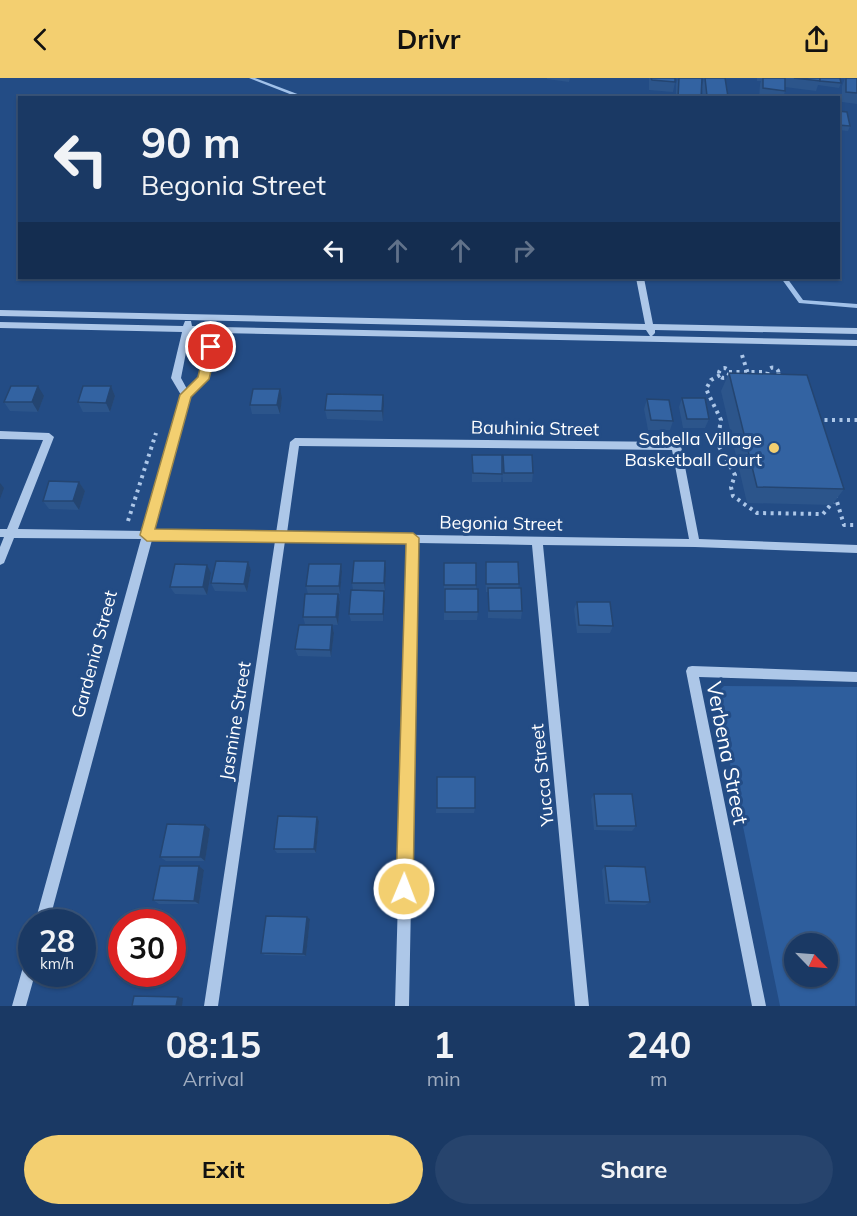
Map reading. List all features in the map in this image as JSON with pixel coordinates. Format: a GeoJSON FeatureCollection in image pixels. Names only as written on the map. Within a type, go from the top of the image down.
{"type":"FeatureCollection","features":[{"type":"Feature","properties":{"kind":"street"},"geometry":{"type":"LineString","coordinates":[[640,279],[653,339]]}},
{"type":"Feature","properties":{"kind":"street"},"geometry":{"type":"LineString","coordinates":[[0,313],[857,331]]}},
{"type":"Feature","properties":{"kind":"street"},"geometry":{"type":"LineString","coordinates":[[186,395],[176,378],[189,317]]}},
{"type":"Feature","properties":{"kind":"street","name":"Gardenia Street"},"geometry":{"type":"LineString","coordinates":[[46,909],[186,395],[203,379],[218,318]]}},
{"type":"Feature","properties":{"kind":"street"},"geometry":{"type":"LineString","coordinates":[[0,326],[857,343]]}},
{"type":"Feature","properties":{"kind":"street"},"geometry":{"type":"LineString","coordinates":[[0,435],[49,437],[5,533],[0,560]]}},
{"type":"Feature","properties":{"kind":"street","name":"Jasmine Street"},"geometry":{"type":"LineString","coordinates":[[211,1006],[295,442]]}},
{"type":"Feature","properties":{"kind":"street","name":"Bauhinia Street"},"geometry":{"type":"LineString","coordinates":[[295,442],[676,446],[696,543]]}},
{"type":"Feature","properties":{"kind":"street","name":"Begonia Street"},"geometry":{"type":"LineString","coordinates":[[5,533],[537,540],[857,549]]}},
{"type":"Feature","properties":{"kind":"street"},"geometry":{"type":"LineString","coordinates":[[402,1006],[413,538]]}},
{"type":"Feature","properties":{"kind":"street","name":"Yucca Street"},"geometry":{"type":"LineString","coordinates":[[537,540],[582,1006]]}},
{"type":"Feature","properties":{"kind":"street","name":"Verbena Street"},"geometry":{"type":"LineString","coordinates":[[759,1006],[692,670],[857,677]]}},
{"type":"Feature","properties":{"kind":"street"},"geometry":{"type":"LineString","coordinates":[[19,1006],[24,987]]}},
{"type":"Feature","properties":{"kind":"path"},"geometry":{"type":"LineString","coordinates":[[751,382],[741,352],[753,352]]}},
{"type":"Feature","properties":{"kind":"path"},"geometry":{"type":"LineString","coordinates":[[766,372],[770,377],[782,376],[774,369],[766,372],[729,372],[720,369],[718,373],[720,375],[706,386],[706,394],[720,417],[722,430],[716,438],[717,444],[728,458],[735,476],[731,487],[733,496],[757,513],[790,514],[824,514],[836,499]]}},
{"type":"Feature","properties":{"kind":"path"},"geometry":{"type":"LineString","coordinates":[[815,420],[857,420]]}},
{"type":"Feature","properties":{"kind":"path"},"geometry":{"type":"LineString","coordinates":[[124,535],[158,427]]}},
{"type":"Feature","properties":{"kind":"path"},"geometry":{"type":"LineString","coordinates":[[833,489],[844,525],[857,525]]}},
{"type":"Feature","properties":{"kind":"shaded area"},"geometry":{"type":"Polygon","coordinates":[[[724,686],[857,687],[855,1006],[780,1006],[718,705],[718,692],[724,686]]]}},
{"type":"Feature","properties":{"kind":"building"},"geometry":{"type":"Polygon","coordinates":[[[651,78],[675,78],[675,82],[652,80],[651,78]]]}},
{"type":"Feature","properties":{"kind":"building"},"geometry":{"type":"Polygon","coordinates":[[[679,78],[702,78],[701,96],[678,96],[679,78]]]}},
{"type":"Feature","properties":{"kind":"building"},"geometry":{"type":"Polygon","coordinates":[[[705,78],[725,78],[728,96],[707,96],[705,78]]]}},
{"type":"Feature","properties":{"kind":"building"},"geometry":{"type":"Polygon","coordinates":[[[763,78],[785,78],[785,91],[763,88],[763,78]]]}},
{"type":"Feature","properties":{"kind":"building"},"geometry":{"type":"Polygon","coordinates":[[[794,78],[820,78],[820,81],[794,78]]]}},
{"type":"Feature","properties":{"kind":"building"},"geometry":{"type":"Polygon","coordinates":[[[820,78],[840,78],[841,83],[820,81],[820,78]]]}},
{"type":"Feature","properties":{"kind":"building"},"geometry":{"type":"Polygon","coordinates":[[[846,78],[857,78],[857,93],[846,92],[846,78]]]}},
{"type":"Feature","properties":{"kind":"building"},"geometry":{"type":"Polygon","coordinates":[[[840,111],[847,112],[850,126],[840,125],[840,111]]]}},
{"type":"Feature","properties":{"kind":"building","name":"Sabella Village Basketball Court"},"geometry":{"type":"Polygon","coordinates":[[[729,373],[807,375],[844,489],[757,487],[729,373]]]}},
{"type":"Feature","properties":{"kind":"building"},"geometry":{"type":"Polygon","coordinates":[[[11,386],[38,386],[32,402],[4,402],[11,386]]]}},
{"type":"Feature","properties":{"kind":"building"},"geometry":{"type":"Polygon","coordinates":[[[83,386],[111,386],[106,403],[78,402],[83,386]]]}},
{"type":"Feature","properties":{"kind":"building"},"geometry":{"type":"Polygon","coordinates":[[[253,389],[280,389],[277,405],[250,405],[253,389]]]}},
{"type":"Feature","properties":{"kind":"building"},"geometry":{"type":"Polygon","coordinates":[[[327,394],[383,395],[382,411],[325,410],[327,394]]]}},
{"type":"Feature","properties":{"kind":"building"},"geometry":{"type":"Polygon","coordinates":[[[682,398],[705,398],[709,419],[687,419],[682,398]]]}},
{"type":"Feature","properties":{"kind":"building"},"geometry":{"type":"Polygon","coordinates":[[[647,399],[669,400],[673,421],[651,420],[647,399]]]}},
{"type":"Feature","properties":{"kind":"building"},"geometry":{"type":"Polygon","coordinates":[[[472,455],[502,455],[502,474],[473,473],[472,455]]]}},
{"type":"Feature","properties":{"kind":"building"},"geometry":{"type":"Polygon","coordinates":[[[503,455],[532,455],[533,473],[504,473],[503,455]]]}},
{"type":"Feature","properties":{"kind":"building"},"geometry":{"type":"Polygon","coordinates":[[[49,481],[79,482],[73,501],[43,501],[49,481]]]}},
{"type":"Feature","properties":{"kind":"building"},"geometry":{"type":"Polygon","coordinates":[[[216,561],[248,562],[244,584],[211,583],[216,561]]]}},
{"type":"Feature","properties":{"kind":"building"},"geometry":{"type":"Polygon","coordinates":[[[354,561],[385,561],[384,583],[352,583],[354,561]]]}},
{"type":"Feature","properties":{"kind":"building"},"geometry":{"type":"Polygon","coordinates":[[[486,562],[518,562],[519,584],[486,584],[486,562]]]}},
{"type":"Feature","properties":{"kind":"building"},"geometry":{"type":"Polygon","coordinates":[[[444,563],[476,563],[476,585],[444,585],[444,563]]]}},
{"type":"Feature","properties":{"kind":"building"},"geometry":{"type":"Polygon","coordinates":[[[175,564],[207,565],[203,587],[170,587],[175,564]]]}},
{"type":"Feature","properties":{"kind":"building"},"geometry":{"type":"Polygon","coordinates":[[[309,564],[341,564],[339,586],[306,586],[309,564]]]}},
{"type":"Feature","properties":{"kind":"building"},"geometry":{"type":"Polygon","coordinates":[[[488,588],[521,588],[522,611],[489,611],[488,588]]]}},
{"type":"Feature","properties":{"kind":"building"},"geometry":{"type":"Polygon","coordinates":[[[445,589],[478,589],[478,612],[445,612],[445,589]]]}},
{"type":"Feature","properties":{"kind":"building"},"geometry":{"type":"Polygon","coordinates":[[[351,590],[384,591],[383,614],[349,614],[351,590]]]}},
{"type":"Feature","properties":{"kind":"building"},"geometry":{"type":"Polygon","coordinates":[[[305,594],[338,594],[336,617],[303,617],[305,594]]]}},
{"type":"Feature","properties":{"kind":"building"},"geometry":{"type":"Polygon","coordinates":[[[577,602],[610,602],[613,626],[579,625],[577,602]]]}},
{"type":"Feature","properties":{"kind":"building"},"geometry":{"type":"Polygon","coordinates":[[[299,625],[332,625],[330,650],[295,649],[299,625]]]}},
{"type":"Feature","properties":{"kind":"building"},"geometry":{"type":"Polygon","coordinates":[[[437,777],[475,777],[475,808],[437,808],[437,777]]]}},
{"type":"Feature","properties":{"kind":"building"},"geometry":{"type":"Polygon","coordinates":[[[594,794],[632,794],[636,826],[597,826],[594,794]]]}},
{"type":"Feature","properties":{"kind":"building"},"geometry":{"type":"Polygon","coordinates":[[[278,816],[317,817],[314,849],[274,849],[278,816]]]}},
{"type":"Feature","properties":{"kind":"building"},"geometry":{"type":"Polygon","coordinates":[[[167,824],[205,825],[200,857],[160,857],[167,824]]]}},
{"type":"Feature","properties":{"kind":"building"},"geometry":{"type":"Polygon","coordinates":[[[160,866],[199,866],[194,901],[153,900],[160,866]]]}},
{"type":"Feature","properties":{"kind":"building"},"geometry":{"type":"Polygon","coordinates":[[[605,866],[645,867],[650,902],[609,901],[605,866]]]}},
{"type":"Feature","properties":{"kind":"building"},"geometry":{"type":"Polygon","coordinates":[[[266,916],[307,917],[303,954],[261,953],[266,916]]]}},
{"type":"Feature","properties":{"kind":"building"},"geometry":{"type":"Polygon","coordinates":[[[134,996],[178,997],[176,1006],[132,1006],[134,996]]]}},
{"type":"Feature","properties":{"kind":"waterway"},"geometry":{"type":"LineString","coordinates":[[251,78],[300,96]]}},
{"type":"Feature","properties":{"kind":"waterway"},"geometry":{"type":"LineString","coordinates":[[785,279],[801,302],[857,306]]}},
{"type":"Feature","properties":{"kind":"place","name":"Sabella Village Basketball Court"},"geometry":{"type":"Point","coordinates":[774,448]}},
{"type":"Feature","properties":{"kind":"route"},"geometry":{"type":"LineString","coordinates":[[211,347],[203,379],[186,395],[147,535],[413,538],[404,889]]}}]}
